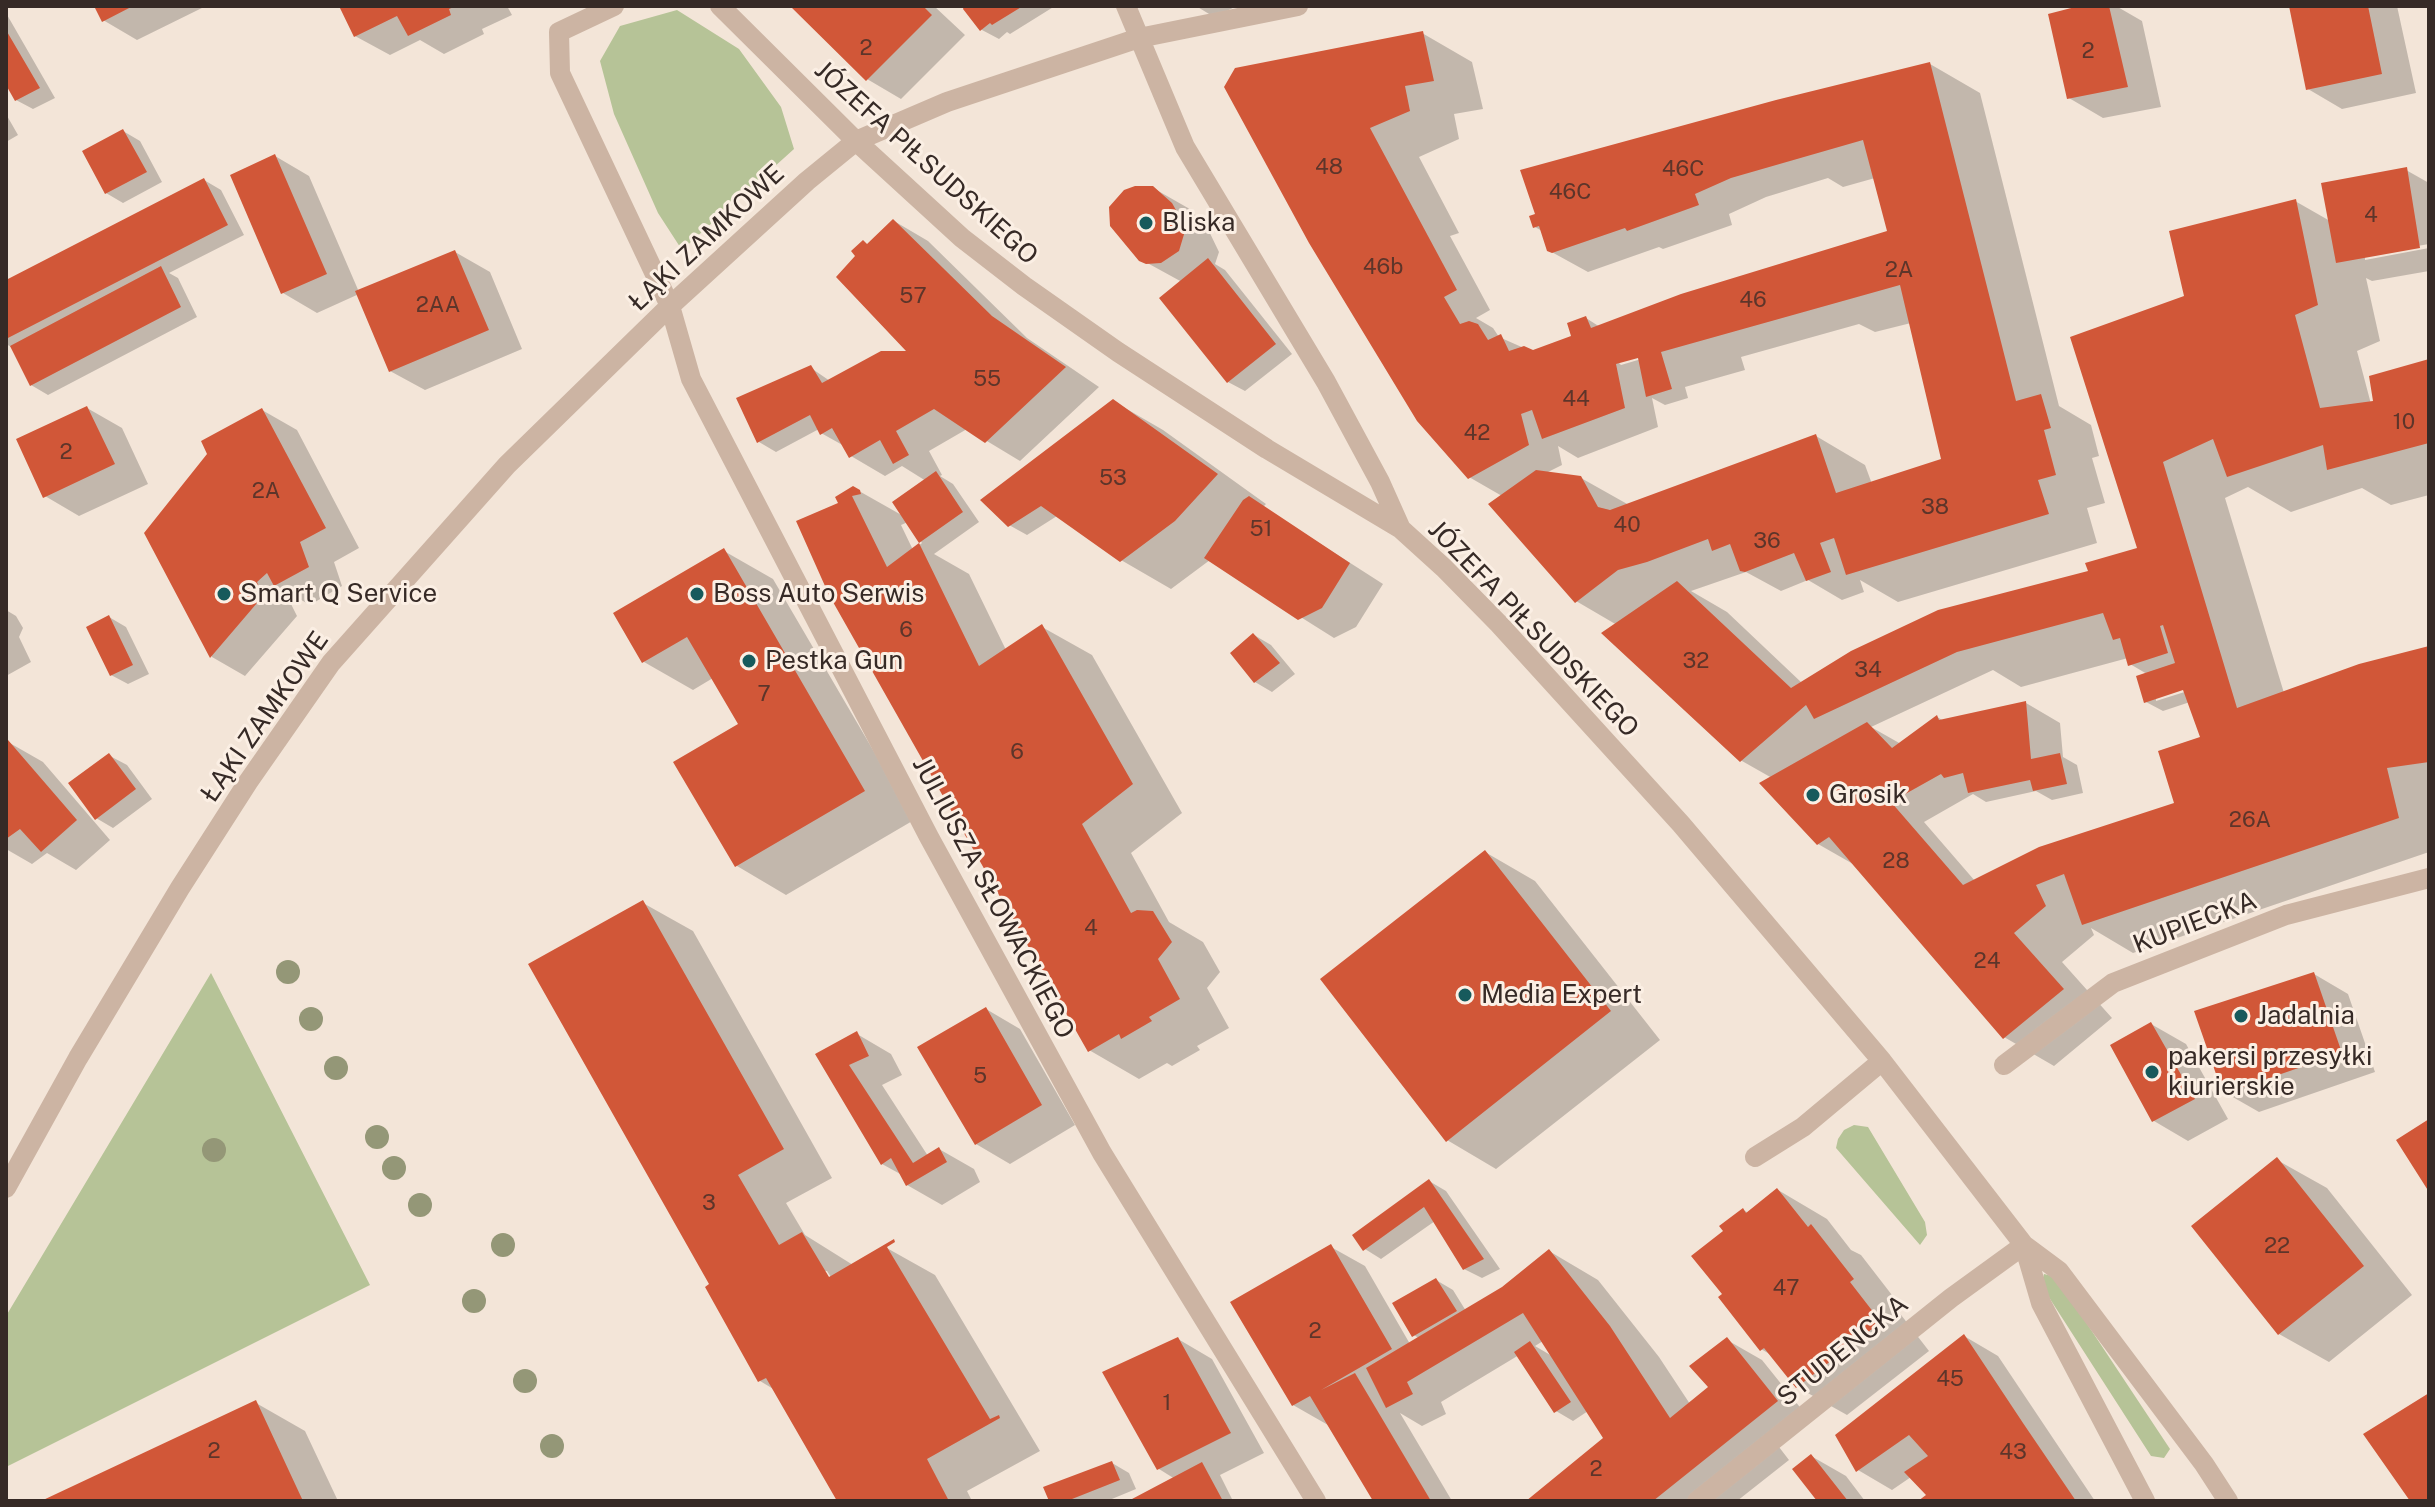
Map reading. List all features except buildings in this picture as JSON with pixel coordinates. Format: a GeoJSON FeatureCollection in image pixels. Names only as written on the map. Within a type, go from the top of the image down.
{"type":"FeatureCollection","features":[{"type":"Feature","properties":{"kind":"street","name":"JULIUSZA SŁOWACKIEGO"},"geometry":{"type":"LineString","coordinates":[[614,6],[559,32],[560,73],[670,306],[691,379],[940,859],[1102,1153],[1307,1498]]}},
{"type":"Feature","properties":{"kind":"street","name":"JÓZEFA PIŁSUDSKIEGO"},"geometry":{"type":"LineString","coordinates":[[720,6],[856,141],[962,238],[1118,352],[1267,449],[1401,529],[1499,624],[1681,824],[1882,1061],[2024,1245],[2059,1271],[2204,1464],[2228,1501]]}},
{"type":"Feature","properties":{"kind":"street"},"geometry":{"type":"LineString","coordinates":[[1126,6],[1185,147],[1326,382],[1380,482],[1401,529]]}},
{"type":"Feature","properties":{"kind":"street","name":"ŁĄKI ZAMKOWE"},"geometry":{"type":"LineString","coordinates":[[6,1188],[78,1058],[180,888],[248,782],[331,663],[507,465],[670,306],[807,181],[856,141],[947,102],[1139,38],[1298,6]]}},
{"type":"Feature","properties":{"kind":"street","name":"KUPIECKA"},"geometry":{"type":"LineString","coordinates":[[2004,1065],[2113,983],[2286,915],[2429,878]]}},
{"type":"Feature","properties":{"kind":"street"},"geometry":{"type":"LineString","coordinates":[[1755,1157],[1803,1127],[1882,1061]]}},
{"type":"Feature","properties":{"kind":"street","name":"JÓZEFA PIŁSUDSKIEGO"},"geometry":{"type":"LineString","coordinates":[[2024,1245],[2041,1303],[2145,1501]]}},
{"type":"Feature","properties":{"kind":"street","name":"STUDENCKA"},"geometry":{"type":"LineString","coordinates":[[1697,1501],[1951,1298],[2024,1245]]}},
{"type":"Feature","properties":{"kind":"green space"},"geometry":{"type":"Polygon","coordinates":[[[677,10],[739,49],[781,107],[794,149],[682,250],[658,213],[614,114],[600,61],[620,26],[677,10]]]}},
{"type":"Feature","properties":{"kind":"green space"},"geometry":{"type":"Polygon","coordinates":[[[211,973],[370,1285],[6,1467],[6,1316],[211,973]]]}},
{"type":"Feature","properties":{"kind":"green space"},"geometry":{"type":"Polygon","coordinates":[[[1854,1125],[1868,1127],[1925,1222],[1927,1235],[1920,1245],[1836,1148],[1844,1130],[1854,1125]]]}},
{"type":"Feature","properties":{"kind":"green space"},"geometry":{"type":"Polygon","coordinates":[[[2044,1274],[2056,1277],[2170,1449],[2164,1458],[2151,1456],[2041,1285],[2044,1274]]]}},
{"type":"Feature","properties":{"kind":"place","name":"Bliska"},"geometry":{"type":"Point","coordinates":[1146,223]}},
{"type":"Feature","properties":{"kind":"place","name":"Smart Q Service"},"geometry":{"type":"Point","coordinates":[224,594]}},
{"type":"Feature","properties":{"kind":"place","name":"Boss Auto Serwis"},"geometry":{"type":"Point","coordinates":[697,594]}},
{"type":"Feature","properties":{"kind":"place","name":"Pestka Gun"},"geometry":{"type":"Point","coordinates":[749,661]}},
{"type":"Feature","properties":{"kind":"place","name":"Grosik"},"geometry":{"type":"Point","coordinates":[1813,795]}},
{"type":"Feature","properties":{"kind":"place","name":"Media Expert"},"geometry":{"type":"Point","coordinates":[1465,995]}},
{"type":"Feature","properties":{"kind":"place","name":"Jadalnia"},"geometry":{"type":"Point","coordinates":[2241,1016]}},
{"type":"Feature","properties":{"kind":"place","name":"pakersi przesyłki kiurierskie"},"geometry":{"type":"Point","coordinates":[2152,1072]}}]}
